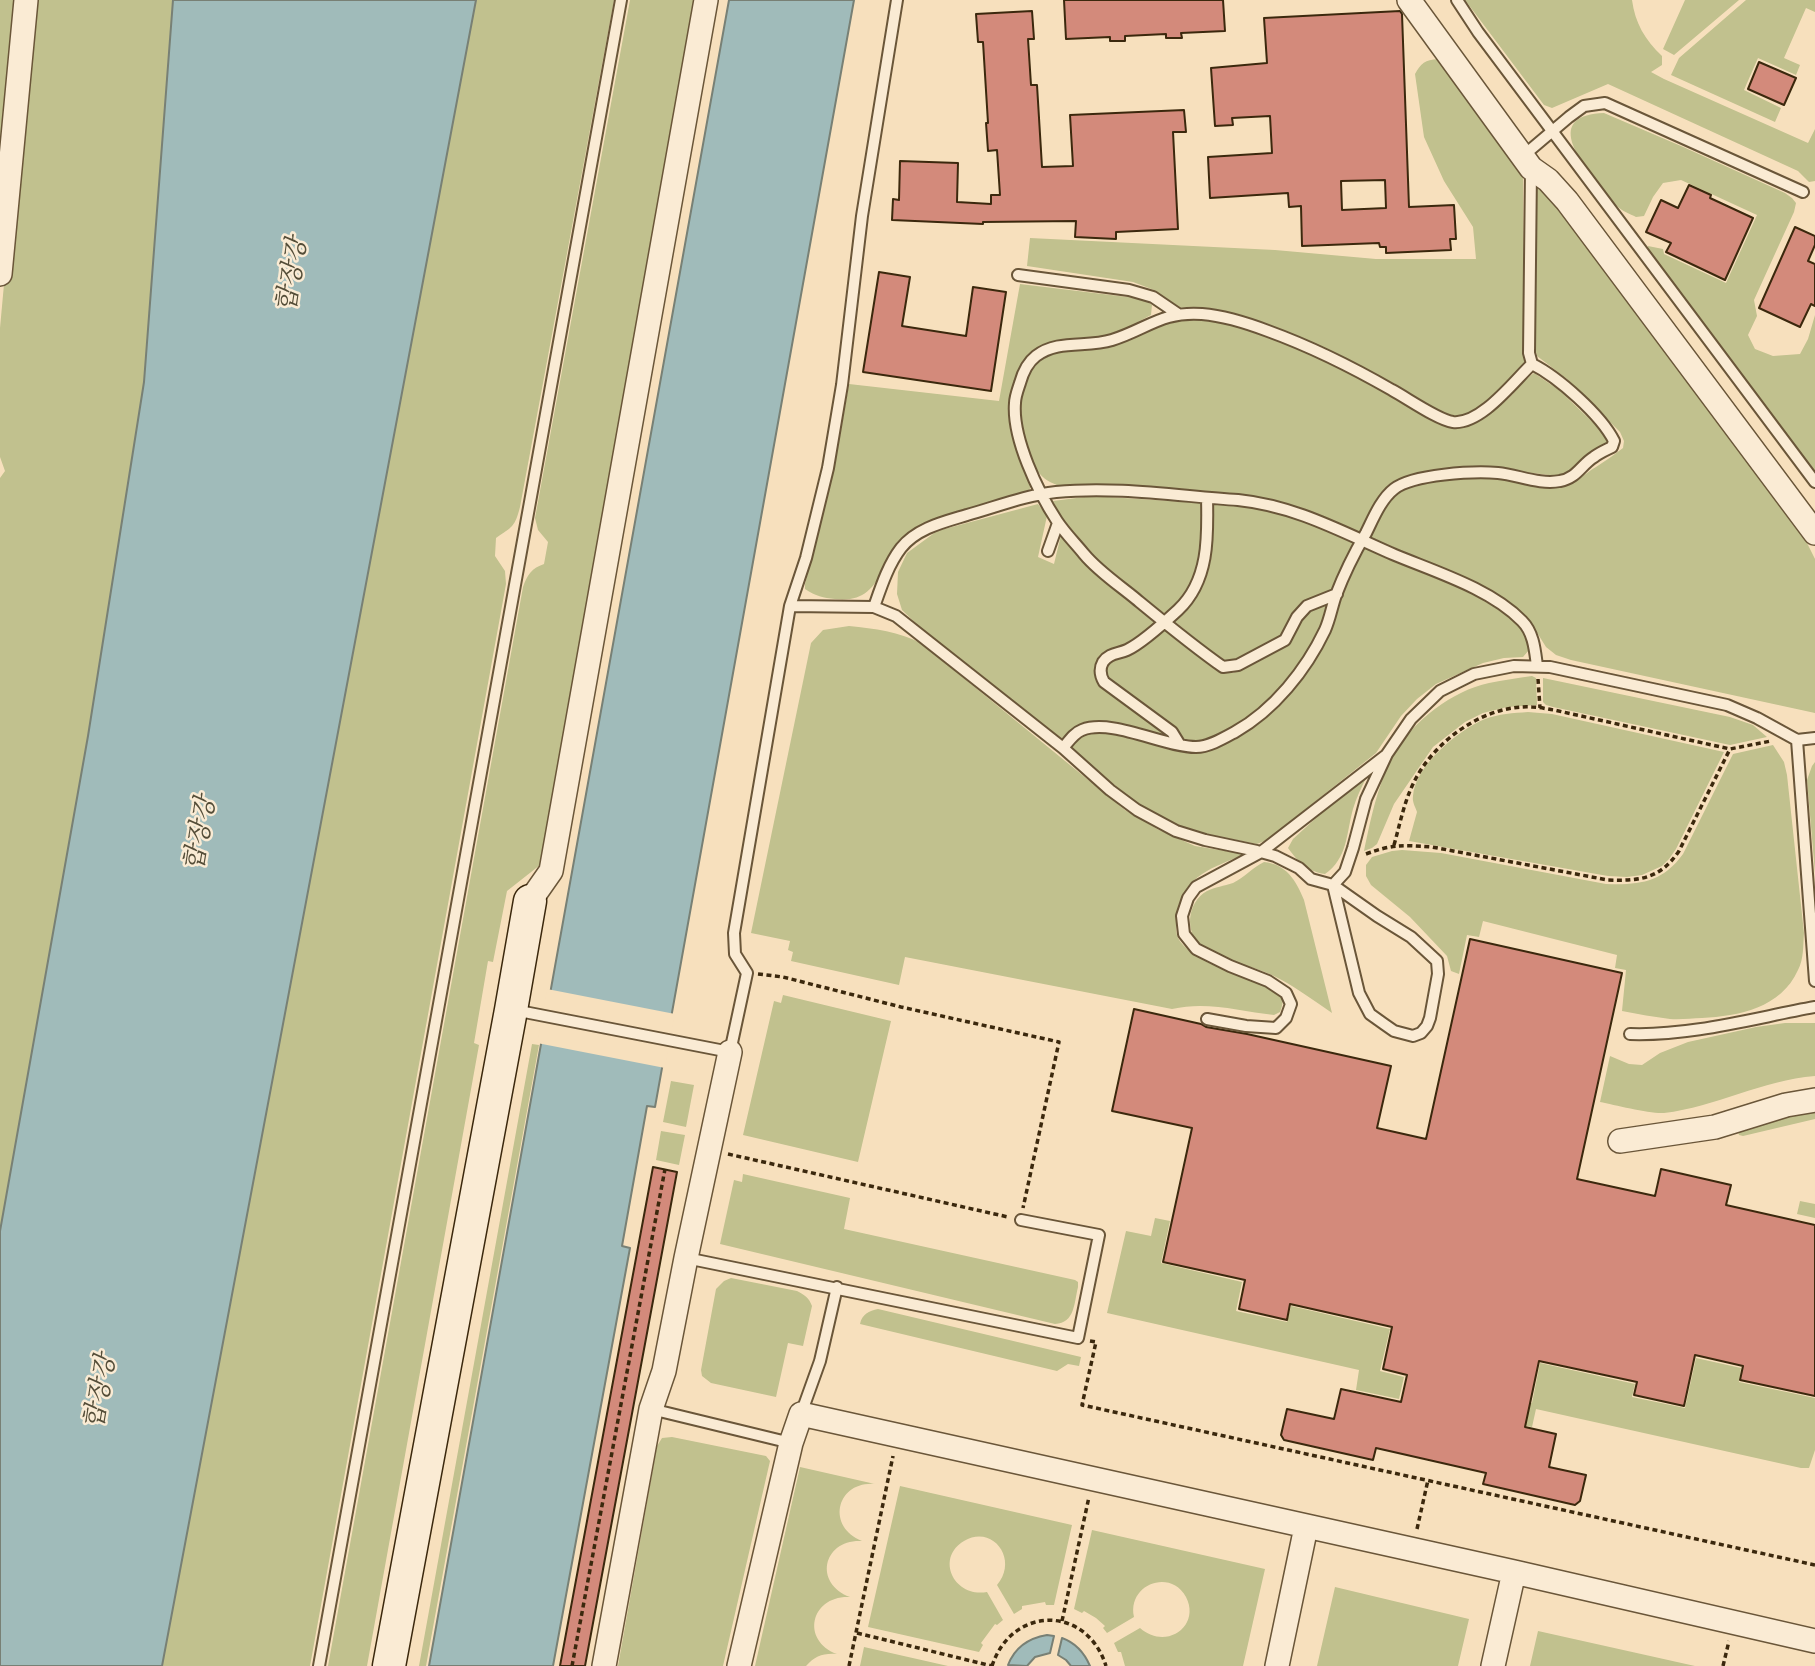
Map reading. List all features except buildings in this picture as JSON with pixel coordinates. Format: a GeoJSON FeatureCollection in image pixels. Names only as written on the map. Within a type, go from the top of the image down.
{"type":"FeatureCollection","features":[{"type":"Feature","properties":{"kind":"street"},"geometry":{"type":"LineString","coordinates":[[0,274],[26,0]]}},
{"type":"Feature","properties":{"kind":"street"},"geometry":{"type":"LineString","coordinates":[[389,1666],[524,1012],[530,901],[551,872],[706,0]]}},
{"type":"Feature","properties":{"kind":"street"},"geometry":{"type":"LineString","coordinates":[[1409,0],[1527,162],[1567,201],[1815,533]]}},
{"type":"Feature","properties":{"kind":"street"},"geometry":{"type":"LineString","coordinates":[[604,1666],[651,1409],[664,1371],[730,1052]]}},
{"type":"Feature","properties":{"kind":"street"},"geometry":{"type":"LineString","coordinates":[[1620,1141],[1715,1127],[1786,1105],[1815,1100]]}},
{"type":"Feature","properties":{"kind":"street"},"geometry":{"type":"LineString","coordinates":[[739,1666],[791,1443],[801,1415],[1815,1641]]}},
{"type":"Feature","properties":{"kind":"street"},"geometry":{"type":"LineString","coordinates":[[1277,1666],[1306,1527]]}},
{"type":"Feature","properties":{"kind":"street"},"geometry":{"type":"LineString","coordinates":[[1493,1666],[1514,1572]]}},
{"type":"Feature","properties":{"kind":"lane"},"geometry":{"type":"LineString","coordinates":[[319,1666],[621,0]]}},
{"type":"Feature","properties":{"kind":"lane"},"geometry":{"type":"LineString","coordinates":[[524,1012],[730,1052],[747,973],[735,954],[734,933],[790,607],[806,558],[831,454],[862,216],[897,0]]}},
{"type":"Feature","properties":{"kind":"lane"},"geometry":{"type":"LineString","coordinates":[[1457,0],[1478,32],[1815,482]]}},
{"type":"Feature","properties":{"kind":"lane"},"geometry":{"type":"LineString","coordinates":[[1063,748],[1075,734],[1095,727],[1199,747],[1237,731],[1266,710],[1288,687],[1317,645],[1362,540],[1387,495],[1395,487],[1419,478],[1476,473],[1497,473],[1558,482],[1571,478],[1594,456],[1612,447],[1614,441],[1609,431],[1563,384],[1532,364],[1529,354],[1527,162],[1552,131],[1584,106],[1605,103],[1803,192]]}},
{"type":"Feature","properties":{"kind":"lane"},"geometry":{"type":"LineString","coordinates":[[1018,275],[1129,290],[1153,297],[1178,314]]}},
{"type":"Feature","properties":{"kind":"lane"},"geometry":{"type":"LineString","coordinates":[[1337,594],[1307,606],[1297,617],[1285,640],[1230,667],[1223,667],[1164,622],[1087,557],[1058,523],[1024,454],[1016,425],[1015,402],[1026,366],[1049,349],[1068,344],[1112,340],[1154,321],[1178,314],[1203,314],[1241,321],[1300,343],[1340,361],[1452,422],[1464,421],[1487,409],[1506,393],[1532,364]]}},
{"type":"Feature","properties":{"kind":"lane"},"geometry":{"type":"LineString","coordinates":[[874,607],[888,571],[901,548],[915,536],[937,524],[1042,495],[1096,489],[1258,502],[1321,521],[1472,587],[1509,609],[1525,624],[1534,645],[1537,666]]}},
{"type":"Feature","properties":{"kind":"lane"},"geometry":{"type":"LineString","coordinates":[[1180,745],[1172,732],[1104,682],[1100,674],[1105,658],[1127,650],[1164,622],[1186,602],[1196,588],[1207,544],[1207,498]]}},
{"type":"Feature","properties":{"kind":"lane"},"geometry":{"type":"LineString","coordinates":[[1048,551],[1058,523]]}},
{"type":"Feature","properties":{"kind":"lane"},"geometry":{"type":"LineString","coordinates":[[790,607],[874,607],[896,616],[1137,810],[1176,831],[1205,841],[1275,856],[1299,868],[1311,879],[1333,885],[1411,937],[1437,961],[1438,974],[1430,1018],[1421,1033],[1413,1036],[1394,1031],[1370,1014],[1359,993],[1333,885]]}},
{"type":"Feature","properties":{"kind":"lane"},"geometry":{"type":"LineString","coordinates":[[1333,885],[1345,872],[1366,799],[1387,754],[1411,719],[1440,691],[1474,674],[1514,666],[1550,667],[1727,705],[1797,740],[1815,738]]}},
{"type":"Feature","properties":{"kind":"lane"},"geometry":{"type":"LineString","coordinates":[[1797,740],[1815,981]]}},
{"type":"Feature","properties":{"kind":"lane"},"geometry":{"type":"LineString","coordinates":[[1207,1019],[1276,1028],[1286,1018],[1291,1004],[1286,993],[1268,981],[1196,949],[1184,934],[1182,916],[1188,898],[1196,887],[1261,852],[1387,754]]}},
{"type":"Feature","properties":{"kind":"lane"},"geometry":{"type":"LineString","coordinates":[[1630,1034],[1686,1032],[1815,1007]]}},
{"type":"Feature","properties":{"kind":"lane"},"geometry":{"type":"LineString","coordinates":[[686,1258],[1078,1338],[1099,1235],[1021,1220]]}},
{"type":"Feature","properties":{"kind":"lane"},"geometry":{"type":"LineString","coordinates":[[801,1415],[820,1361],[837,1287]]}},
{"type":"Feature","properties":{"kind":"lane"},"geometry":{"type":"LineString","coordinates":[[651,1409],[791,1443]]}},
{"type":"Feature","properties":{"kind":"path"},"geometry":{"type":"LineString","coordinates":[[1537,666],[1540,708]]}},
{"type":"Feature","properties":{"kind":"path"},"geometry":{"type":"LineString","coordinates":[[1394,845],[1413,783],[1423,765],[1435,749],[1466,725],[1483,716],[1530,706],[1730,749],[1769,741],[1797,740]]}},
{"type":"Feature","properties":{"kind":"path"},"geometry":{"type":"LineString","coordinates":[[1349,860],[1394,845],[1432,847],[1608,880],[1642,878],[1664,870],[1679,851],[1730,749]]}},
{"type":"Feature","properties":{"kind":"path"},"geometry":{"type":"LineString","coordinates":[[747,973],[783,977],[901,1007],[1059,1042],[1021,1220],[748,1158]]}},
{"type":"Feature","properties":{"kind":"path"},"geometry":{"type":"LineString","coordinates":[[572,1666],[665,1169]]}},
{"type":"Feature","properties":{"kind":"path"},"geometry":{"type":"LineString","coordinates":[[1078,1338],[1096,1342],[1082,1405],[1815,1564]]}},
{"type":"Feature","properties":{"kind":"path"},"geometry":{"type":"LineString","coordinates":[[849,1666],[897,1436]]}},
{"type":"Feature","properties":{"kind":"path"},"geometry":{"type":"LineString","coordinates":[[1062,1621],[1093,1479]]}},
{"type":"Feature","properties":{"kind":"path"},"geometry":{"type":"LineString","coordinates":[[1412,1550],[1428,1480]]}},
{"type":"Feature","properties":{"kind":"path"},"geometry":{"type":"LineString","coordinates":[[857,1633],[992,1666],[996,1653],[1012,1633],[1036,1622],[1062,1621],[1074,1626],[1095,1642],[1106,1666]]}},
{"type":"Feature","properties":{"kind":"green space"},"geometry":{"type":"Polygon","coordinates":[[[0,0],[21,0],[0,217],[0,0]]]}},
{"type":"Feature","properties":{"kind":"green space"},"geometry":{"type":"Polygon","coordinates":[[[30,0],[173,0],[144,382],[88,736],[0,1231],[0,478],[5,471],[0,457],[0,328],[30,0]]]}},
{"type":"Feature","properties":{"kind":"green space"},"geometry":{"type":"Polygon","coordinates":[[[476,0],[614,0],[520,507],[512,526],[496,538],[495,556],[505,571],[506,584],[310,1666],[162,1666],[476,0]]]}},
{"type":"Feature","properties":{"kind":"green space"},"geometry":{"type":"Polygon","coordinates":[[[630,0],[697,0],[540,865],[507,891],[493,962],[488,961],[474,1043],[479,1045],[367,1666],[328,1666],[523,587],[530,572],[544,564],[548,542],[538,530],[535,518],[630,0]]]}},
{"type":"Feature","properties":{"kind":"green space"},"geometry":{"type":"Polygon","coordinates":[[[1465,0],[1632,0],[1642,31],[1662,56],[1662,65],[1651,72],[1808,143],[1815,129],[1815,181],[1809,182],[1798,171],[1608,84],[1552,108],[1544,105],[1465,0]]]}},
{"type":"Feature","properties":{"kind":"green space"},"geometry":{"type":"Polygon","coordinates":[[[1685,0],[1739,0],[1674,55],[1663,49],[1685,0]]]}},
{"type":"Feature","properties":{"kind":"green space"},"geometry":{"type":"Polygon","coordinates":[[[1746,0],[1815,0],[1815,12],[1806,8],[1784,58],[1800,65],[1796,75],[1758,58],[1744,90],[1781,108],[1775,122],[1671,75],[1679,58],[1746,0]]]}},
{"type":"Feature","properties":{"kind":"green space"},"geometry":{"type":"Polygon","coordinates":[[[1438,59],[1523,172],[1525,363],[1492,396],[1472,411],[1462,415],[1449,415],[1343,357],[1243,316],[1181,308],[1154,290],[1133,282],[1027,266],[1030,238],[1275,250],[1376,259],[1476,259],[1473,227],[1444,181],[1424,137],[1415,74],[1424,63],[1438,59]]]}},
{"type":"Feature","properties":{"kind":"green space"},"geometry":{"type":"Polygon","coordinates":[[[1604,113],[1785,193],[1796,203],[1754,300],[1757,316],[1748,335],[1755,349],[1773,356],[1800,354],[1815,315],[1815,471],[1647,250],[1648,246],[1663,249],[1664,254],[1726,283],[1757,215],[1681,180],[1663,183],[1644,216],[1636,217],[1621,209],[1588,171],[1571,138],[1571,129],[1576,121],[1587,115],[1604,113]]]}},
{"type":"Feature","properties":{"kind":"green space"},"geometry":{"type":"Polygon","coordinates":[[[1535,186],[1544,190],[1803,535],[1815,559],[1815,713],[1556,655],[1546,647],[1531,623],[1513,606],[1473,582],[1370,537],[1390,500],[1409,486],[1437,480],[1469,478],[1557,487],[1578,480],[1623,448],[1624,441],[1620,432],[1567,379],[1537,356],[1535,186]]]}},
{"type":"Feature","properties":{"kind":"green space"},"geometry":{"type":"Polygon","coordinates":[[[1020,284],[1144,299],[1152,305],[1151,315],[1112,336],[1047,345],[1023,363],[1010,401],[1011,430],[1018,455],[1030,477],[1031,486],[1028,493],[927,522],[915,528],[899,541],[880,576],[864,594],[852,599],[835,599],[805,589],[834,470],[849,384],[999,401],[1020,284]]]}},
{"type":"Feature","properties":{"kind":"green space"},"geometry":{"type":"Polygon","coordinates":[[[1203,318],[1240,325],[1298,347],[1466,425],[1500,406],[1534,373],[1559,390],[1604,433],[1608,439],[1607,444],[1590,453],[1570,474],[1558,476],[1498,469],[1403,479],[1360,534],[1291,506],[1061,486],[1053,484],[1037,471],[1021,429],[1019,404],[1028,374],[1040,359],[1048,353],[1062,349],[1112,346],[1164,324],[1203,318]]]}},
{"type":"Feature","properties":{"kind":"green space"},"geometry":{"type":"Polygon","coordinates":[[[1092,496],[1203,503],[1203,536],[1195,576],[1167,614],[1155,609],[1097,560],[1072,533],[1053,501],[1092,496]]]}},
{"type":"Feature","properties":{"kind":"green space"},"geometry":{"type":"Polygon","coordinates":[[[1212,503],[1257,507],[1282,513],[1355,543],[1333,590],[1305,603],[1283,636],[1238,661],[1224,662],[1174,621],[1188,607],[1205,581],[1212,548],[1212,503]]]}},
{"type":"Feature","properties":{"kind":"green space"},"geometry":{"type":"Polygon","coordinates":[[[1038,504],[1047,516],[1038,557],[1054,564],[1061,535],[1081,559],[1156,622],[1124,646],[1097,674],[1168,733],[1168,737],[1072,730],[1060,740],[929,636],[902,610],[897,594],[898,572],[907,553],[937,531],[1038,504]]]}},
{"type":"Feature","properties":{"kind":"green space"},"geometry":{"type":"Polygon","coordinates":[[[1364,548],[1469,592],[1505,613],[1520,628],[1529,643],[1529,650],[1523,657],[1483,663],[1436,684],[1401,716],[1376,753],[1267,840],[1257,844],[1178,826],[1139,806],[1072,748],[1074,743],[1086,734],[1109,732],[1198,752],[1215,748],[1240,734],[1305,673],[1322,648],[1364,548]]]}},
{"type":"Feature","properties":{"kind":"green space"},"geometry":{"type":"Polygon","coordinates":[[[1331,600],[1316,642],[1290,677],[1251,717],[1220,736],[1187,743],[1107,679],[1106,669],[1110,660],[1166,629],[1220,671],[1233,673],[1279,649],[1307,611],[1331,600]]]}},
{"type":"Feature","properties":{"kind":"green space"},"geometry":{"type":"Polygon","coordinates":[[[849,626],[896,633],[922,644],[1125,810],[1159,830],[1195,846],[1244,854],[1202,874],[1187,888],[1177,911],[1177,935],[1183,945],[1199,958],[1274,990],[1282,998],[1280,1012],[1274,1015],[1210,1006],[1172,1009],[905,957],[899,985],[791,961],[793,952],[788,950],[790,941],[751,933],[811,643],[823,630],[849,626]]]}},
{"type":"Feature","properties":{"kind":"green space"},"geometry":{"type":"Polygon","coordinates":[[[1532,676],[1536,678],[1537,705],[1507,707],[1483,713],[1465,722],[1433,747],[1394,804],[1377,844],[1364,851],[1384,776],[1403,741],[1423,718],[1448,700],[1475,687],[1532,676]]]}},
{"type":"Feature","properties":{"kind":"green space"},"geometry":{"type":"Polygon","coordinates":[[[1543,678],[1730,717],[1753,725],[1767,737],[1730,745],[1553,707],[1543,702],[1543,678]]]}},
{"type":"Feature","properties":{"kind":"green space"},"geometry":{"type":"Polygon","coordinates":[[[1528,712],[1552,714],[1724,752],[1676,849],[1662,866],[1642,875],[1608,876],[1409,841],[1417,812],[1413,802],[1416,785],[1421,773],[1440,750],[1463,731],[1485,719],[1528,712]]]}},
{"type":"Feature","properties":{"kind":"green space"},"geometry":{"type":"Polygon","coordinates":[[[1773,745],[1784,762],[1787,775],[1804,933],[1803,952],[1791,983],[1770,1001],[1744,1012],[1716,1017],[1674,1019],[1622,1011],[1626,970],[1615,968],[1617,955],[1483,921],[1479,937],[1467,935],[1459,974],[1451,971],[1447,956],[1410,917],[1371,885],[1366,876],[1366,865],[1372,857],[1402,850],[1441,853],[1606,884],[1629,884],[1649,880],[1667,871],[1683,854],[1733,754],[1773,745]]]}},
{"type":"Feature","properties":{"kind":"green space"},"geometry":{"type":"Polygon","coordinates":[[[1815,762],[1815,873],[1807,780],[1815,762]]]}},
{"type":"Feature","properties":{"kind":"green space"},"geometry":{"type":"Polygon","coordinates":[[[1366,778],[1354,805],[1345,845],[1338,861],[1325,874],[1304,866],[1288,848],[1293,839],[1339,797],[1366,778]]]}},
{"type":"Feature","properties":{"kind":"green space"},"geometry":{"type":"Polygon","coordinates":[[[1264,862],[1272,863],[1289,874],[1301,893],[1332,1013],[1280,979],[1210,951],[1196,940],[1192,933],[1190,918],[1200,896],[1237,881],[1264,862]]]}},
{"type":"Feature","properties":{"kind":"green space"},"geometry":{"type":"Polygon","coordinates":[[[783,995],[891,1021],[858,1162],[743,1135],[774,1001],[781,1003],[783,995]]]}},
{"type":"Feature","properties":{"kind":"green space"},"geometry":{"type":"Polygon","coordinates":[[[1785,1023],[1815,1023],[1815,1076],[1795,1078],[1664,1113],[1600,1102],[1610,1056],[1629,1064],[1642,1065],[1660,1053],[1688,1042],[1785,1023]]]}},
{"type":"Feature","properties":{"kind":"green space"},"geometry":{"type":"Polygon","coordinates":[[[532,1044],[539,1045],[426,1666],[419,1666],[532,1044]]]}},
{"type":"Feature","properties":{"kind":"green space"},"geometry":{"type":"Polygon","coordinates":[[[671,1081],[694,1085],[686,1127],[663,1122],[671,1081]]]}},
{"type":"Feature","properties":{"kind":"green space"},"geometry":{"type":"Polygon","coordinates":[[[1815,1110],[1815,1119],[1739,1135],[1740,1129],[1815,1110]]]}},
{"type":"Feature","properties":{"kind":"green space"},"geometry":{"type":"Polygon","coordinates":[[[661,1131],[685,1135],[679,1165],[656,1160],[661,1131]]]}},
{"type":"Feature","properties":{"kind":"green space"},"geometry":{"type":"Polygon","coordinates":[[[743,1174],[850,1198],[844,1229],[1075,1280],[1078,1287],[1070,1316],[1062,1323],[1055,1324],[720,1244],[734,1180],[742,1182],[743,1174]]]}},
{"type":"Feature","properties":{"kind":"green space"},"geometry":{"type":"Polygon","coordinates":[[[1800,1201],[1815,1204],[1815,1218],[1797,1214],[1800,1201]]]}},
{"type":"Feature","properties":{"kind":"green space"},"geometry":{"type":"Polygon","coordinates":[[[1155,1218],[1170,1221],[1161,1263],[1242,1282],[1236,1311],[1287,1322],[1291,1306],[1390,1329],[1380,1371],[1404,1377],[1399,1399],[1356,1390],[1359,1370],[1107,1313],[1126,1231],[1151,1236],[1155,1218]]]}},
{"type":"Feature","properties":{"kind":"green space"},"geometry":{"type":"Polygon","coordinates":[[[731,1278],[797,1291],[810,1301],[812,1306],[803,1346],[788,1343],[776,1397],[711,1383],[702,1376],[716,1289],[731,1278]]]}},
{"type":"Feature","properties":{"kind":"green space"},"geometry":{"type":"Polygon","coordinates":[[[878,1309],[1081,1357],[1079,1366],[1068,1364],[1057,1371],[860,1324],[866,1314],[878,1309]]]}},
{"type":"Feature","properties":{"kind":"green space"},"geometry":{"type":"Polygon","coordinates":[[[1696,1358],[1741,1368],[1739,1382],[1815,1398],[1815,1450],[1809,1468],[1536,1409],[1532,1427],[1504,1421],[1509,1399],[1532,1403],[1540,1363],[1635,1384],[1632,1397],[1685,1408],[1696,1358]]]}},
{"type":"Feature","properties":{"kind":"green space"},"geometry":{"type":"Polygon","coordinates":[[[672,1437],[766,1456],[770,1461],[723,1666],[618,1666],[657,1446],[662,1438],[672,1437]]]}},
{"type":"Feature","properties":{"kind":"green space"},"geometry":{"type":"Polygon","coordinates":[[[800,1467],[875,1484],[862,1485],[851,1490],[840,1506],[843,1526],[862,1541],[849,1542],[838,1547],[831,1554],[827,1573],[838,1590],[850,1597],[837,1598],[826,1603],[815,1619],[818,1639],[837,1654],[820,1656],[806,1666],[755,1666],[800,1467]]]}},
{"type":"Feature","properties":{"kind":"green space"},"geometry":{"type":"Polygon","coordinates":[[[900,1486],[1072,1525],[1054,1605],[1046,1605],[1045,1602],[1022,1606],[1022,1609],[1014,1614],[997,1585],[1005,1565],[1000,1547],[984,1537],[975,1537],[955,1548],[950,1566],[952,1575],[965,1589],[987,1592],[1003,1620],[995,1624],[981,1643],[983,1645],[979,1652],[868,1627],[900,1486]]]}},
{"type":"Feature","properties":{"kind":"green space"},"geometry":{"type":"Polygon","coordinates":[[[1092,1530],[1265,1569],[1243,1666],[1125,1666],[1121,1652],[1118,1652],[1114,1643],[1140,1628],[1160,1637],[1170,1636],[1185,1626],[1189,1608],[1186,1597],[1179,1588],[1161,1582],[1143,1589],[1137,1596],[1134,1617],[1107,1633],[1103,1628],[1105,1626],[1096,1618],[1074,1609],[1092,1530]]]}},
{"type":"Feature","properties":{"kind":"green space"},"geometry":{"type":"Polygon","coordinates":[[[1335,1587],[1469,1619],[1458,1666],[1317,1666],[1335,1587]]]}},
{"type":"Feature","properties":{"kind":"green space"},"geometry":{"type":"Polygon","coordinates":[[[1538,1631],[1695,1666],[1530,1666],[1538,1631]]]}},
{"type":"Feature","properties":{"kind":"green space"},"geometry":{"type":"Polygon","coordinates":[[[864,1647],[948,1666],[860,1666],[864,1647]]]}},
{"type":"Feature","properties":{"kind":"water","name":"합장강"},"geometry":{"type":"Polygon","coordinates":[[[173,0],[476,0],[162,1666],[0,1666],[0,1231],[88,736],[144,382],[173,0]]]}},
{"type":"Feature","properties":{"kind":"water"},"geometry":{"type":"Polygon","coordinates":[[[729,0],[854,0],[655,1107],[647,1106],[622,1246],[630,1248],[553,1666],[429,1666],[729,0]]]}},
{"type":"Feature","properties":{"kind":"water"},"geometry":{"type":"Polygon","coordinates":[[[1047,1635],[1054,1636],[1050,1653],[1035,1657],[1027,1666],[1008,1665],[1023,1644],[1047,1635]]]}},
{"type":"Feature","properties":{"kind":"water"},"geometry":{"type":"Polygon","coordinates":[[[1062,1638],[1079,1649],[1090,1666],[1071,1666],[1058,1655],[1062,1638]]]}},
{"type":"Feature","properties":{"kind":"pier"},"geometry":{"type":"Polygon","coordinates":[[[547,989],[675,1014],[665,1068],[537,1043],[547,989]]]}}]}
